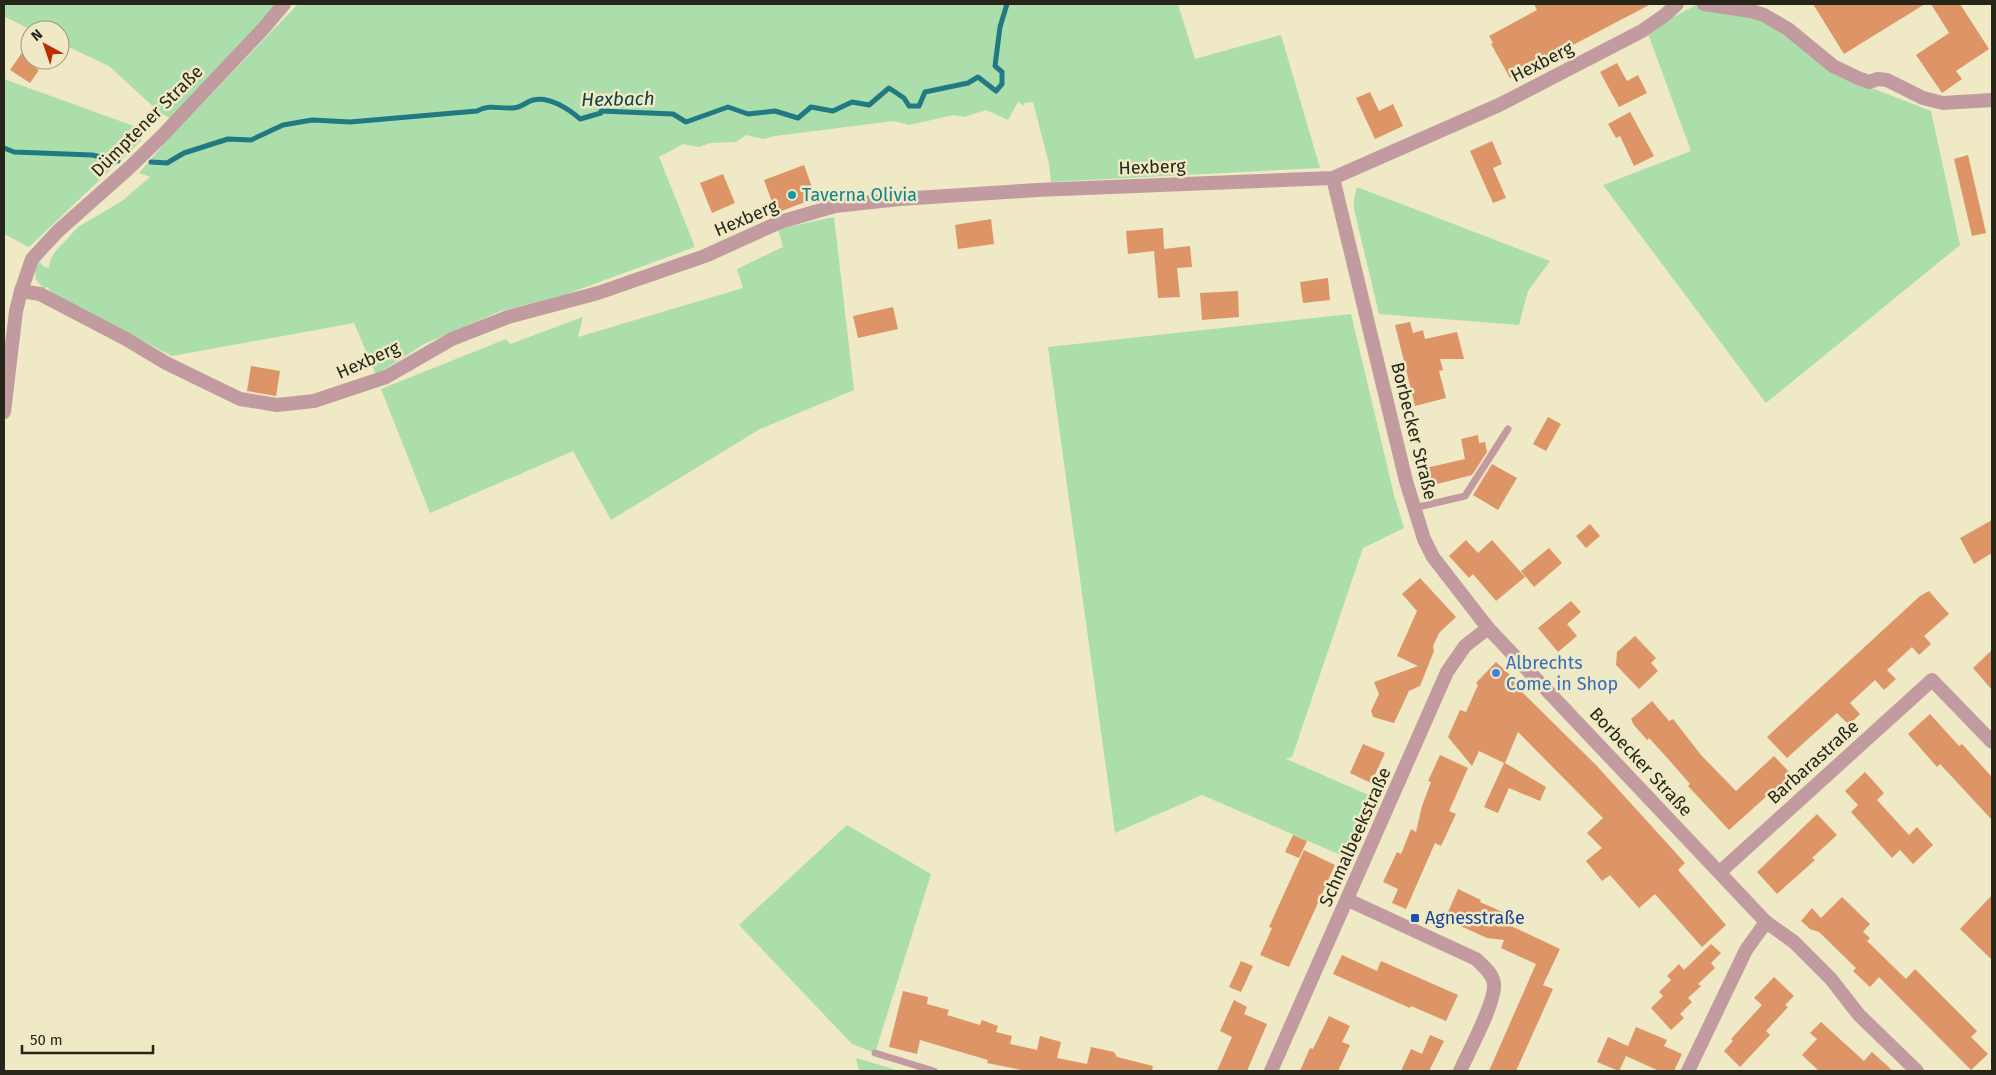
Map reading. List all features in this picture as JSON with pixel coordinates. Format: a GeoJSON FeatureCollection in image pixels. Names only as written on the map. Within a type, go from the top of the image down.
{"type":"FeatureCollection","features":[{"type":"Feature","properties":{"kind":"street","name":"Dümptener Straße"},"geometry":{"type":"LineString","coordinates":[[21,291],[32,259],[58,231],[162,136],[263,29],[284,4]]}},
{"type":"Feature","properties":{"kind":"street","name":"Hexberg"},"geometry":{"type":"LineString","coordinates":[[21,291],[40,294],[126,339],[166,363],[240,400],[277,405],[314,401],[386,377],[452,339],[508,317],[598,294],[705,256],[780,222],[835,206],[900,199],[1037,190],[1333,178],[1499,105],[1642,31],[1677,4]]}},
{"type":"Feature","properties":{"kind":"street"},"geometry":{"type":"LineString","coordinates":[[1704,4],[1751,11],[1764,15],[1788,29],[1832,66],[1869,82],[1886,80],[1923,98],[1943,104],[1992,100]]}},
{"type":"Feature","properties":{"kind":"street","name":"Borbecker Straße"},"geometry":{"type":"LineString","coordinates":[[1333,178],[1413,508],[1424,539],[1433,557],[1488,628],[1766,922],[1794,942],[1831,979],[1859,1015],[1917,1071]]}},
{"type":"Feature","properties":{"kind":"street"},"geometry":{"type":"LineString","coordinates":[[4,412],[16,311],[21,291]]}},
{"type":"Feature","properties":{"kind":"street","name":"Schmalbeekstraße"},"geometry":{"type":"LineString","coordinates":[[1271,1071],[1447,672],[1465,646],[1488,628]]}},
{"type":"Feature","properties":{"kind":"street","name":"Barbarastraße"},"geometry":{"type":"LineString","coordinates":[[1720,872],[1932,680],[1992,742]]}},
{"type":"Feature","properties":{"kind":"street"},"geometry":{"type":"LineString","coordinates":[[1348,900],[1476,958],[1488,971],[1494,983],[1491,1001],[1460,1071]]}},
{"type":"Feature","properties":{"kind":"street"},"geometry":{"type":"LineString","coordinates":[[1688,1071],[1746,950],[1766,922]]}},
{"type":"Feature","properties":{"kind":"lane"},"geometry":{"type":"LineString","coordinates":[[1413,508],[1465,496],[1508,429]]}},
{"type":"Feature","properties":{"kind":"lane"},"geometry":{"type":"LineString","coordinates":[[875,1053],[934,1071]]}},
{"type":"Feature","properties":{"kind":"green space"},"geometry":{"type":"Polygon","coordinates":[[[4,4],[276,4],[263,21],[173,120],[158,111],[109,66],[70,48],[70,20],[20,20],[20,24],[5,17],[4,19],[4,4]]]}},
{"type":"Feature","properties":{"kind":"green space"},"geometry":{"type":"Polygon","coordinates":[[[298,4],[1178,4],[1195,59],[1281,35],[1320,168],[1051,182],[1049,164],[1033,102],[1024,103],[1024,106],[1018,102],[1008,120],[986,110],[964,117],[954,115],[909,125],[894,121],[763,139],[746,135],[736,142],[710,143],[699,147],[683,144],[659,157],[695,247],[564,295],[501,311],[424,344],[376,375],[354,323],[172,356],[53,294],[47,287],[44,289],[36,280],[34,262],[37,259],[44,267],[49,268],[54,253],[78,227],[122,201],[150,177],[139,173],[169,138],[298,4]]]}},
{"type":"Feature","properties":{"kind":"green space"},"geometry":{"type":"Polygon","coordinates":[[[1698,4],[1750,4],[1833,73],[1931,111],[1960,245],[1766,403],[1603,185],[1691,151],[1647,31],[1698,4]]]}},
{"type":"Feature","properties":{"kind":"green space"},"geometry":{"type":"Polygon","coordinates":[[[4,79],[142,129],[131,140],[142,140],[29,247],[4,234],[4,79]]]}},
{"type":"Feature","properties":{"kind":"green space"},"geometry":{"type":"Polygon","coordinates":[[[1357,187],[1550,261],[1528,291],[1519,325],[1379,314],[1354,209],[1357,187]]]}},
{"type":"Feature","properties":{"kind":"green space"},"geometry":{"type":"Polygon","coordinates":[[[834,217],[854,390],[760,429],[611,520],[573,451],[430,513],[381,389],[506,339],[510,344],[583,317],[578,337],[743,288],[737,269],[783,247],[778,229],[834,217]]]}},
{"type":"Feature","properties":{"kind":"green space"},"geometry":{"type":"Polygon","coordinates":[[[1351,314],[1394,495],[1404,528],[1363,548],[1292,757],[1286,759],[1378,799],[1352,860],[1202,795],[1115,833],[1048,347],[1351,314]]]}},
{"type":"Feature","properties":{"kind":"green space"},"geometry":{"type":"Polygon","coordinates":[[[847,825],[931,874],[875,1053],[852,1044],[739,925],[847,825]]]}},
{"type":"Feature","properties":{"kind":"green space"},"geometry":{"type":"Polygon","coordinates":[[[856,1058],[900,1071],[859,1071],[856,1058]]]}},
{"type":"Feature","properties":{"kind":"building"},"geometry":{"type":"Polygon","coordinates":[[[1534,4],[1651,4],[1510,78],[1491,44],[1493,43],[1489,36],[1537,10],[1534,4]]]}},
{"type":"Feature","properties":{"kind":"building"},"geometry":{"type":"Polygon","coordinates":[[[1813,4],[1925,4],[1844,54],[1813,4]]]}},
{"type":"Feature","properties":{"kind":"building"},"geometry":{"type":"Polygon","coordinates":[[[1931,4],[1960,4],[1989,49],[1956,71],[1962,79],[1942,93],[1916,55],[1949,33],[1931,4]]]}},
{"type":"Feature","properties":{"kind":"building"},"geometry":{"type":"Polygon","coordinates":[[[20,56],[20,70],[39,70],[30,83],[10,70],[20,56]]]}},
{"type":"Feature","properties":{"kind":"building"},"geometry":{"type":"Polygon","coordinates":[[[1617,63],[1627,81],[1638,75],[1647,93],[1619,107],[1600,72],[1617,63]]]}},
{"type":"Feature","properties":{"kind":"building"},"geometry":{"type":"Polygon","coordinates":[[[1370,92],[1379,111],[1393,104],[1403,126],[1375,139],[1356,98],[1370,92]]]}},
{"type":"Feature","properties":{"kind":"building"},"geometry":{"type":"Polygon","coordinates":[[[1630,112],[1654,156],[1634,166],[1620,136],[1616,138],[1608,124],[1630,112]]]}},
{"type":"Feature","properties":{"kind":"building"},"geometry":{"type":"Polygon","coordinates":[[[1492,141],[1502,164],[1493,168],[1506,198],[1493,203],[1470,151],[1492,141]]]}},
{"type":"Feature","properties":{"kind":"building"},"geometry":{"type":"Polygon","coordinates":[[[1968,155],[1986,233],[1972,236],[1954,159],[1968,155]]]}},
{"type":"Feature","properties":{"kind":"building","name":"Taverna Olivia"},"geometry":{"type":"Polygon","coordinates":[[[804,165],[816,198],[776,213],[764,180],[804,165]]]}},
{"type":"Feature","properties":{"kind":"building"},"geometry":{"type":"Polygon","coordinates":[[[723,174],[735,203],[712,213],[700,183],[723,174]]]}},
{"type":"Feature","properties":{"kind":"building"},"geometry":{"type":"Polygon","coordinates":[[[991,219],[994,244],[958,249],[955,225],[991,219]]]}},
{"type":"Feature","properties":{"kind":"building"},"geometry":{"type":"Polygon","coordinates":[[[1163,228],[1164,249],[1190,246],[1192,267],[1177,268],[1180,297],[1158,298],[1154,251],[1128,254],[1126,231],[1163,228]]]}},
{"type":"Feature","properties":{"kind":"building"},"geometry":{"type":"Polygon","coordinates":[[[1328,278],[1330,300],[1303,303],[1300,282],[1328,278]]]}},
{"type":"Feature","properties":{"kind":"building"},"geometry":{"type":"Polygon","coordinates":[[[1238,291],[1239,317],[1202,320],[1200,293],[1238,291]]]}},
{"type":"Feature","properties":{"kind":"building"},"geometry":{"type":"Polygon","coordinates":[[[893,307],[898,329],[858,338],[853,316],[893,307]]]}},
{"type":"Feature","properties":{"kind":"building"},"geometry":{"type":"Polygon","coordinates":[[[1410,322],[1413,333],[1423,330],[1425,339],[1457,332],[1464,359],[1440,359],[1443,370],[1439,371],[1446,398],[1415,406],[1395,325],[1410,322]]]}},
{"type":"Feature","properties":{"kind":"building"},"geometry":{"type":"Polygon","coordinates":[[[251,366],[280,371],[276,396],[247,391],[251,366]]]}},
{"type":"Feature","properties":{"kind":"building"},"geometry":{"type":"Polygon","coordinates":[[[1548,417],[1561,424],[1546,451],[1533,444],[1548,417]]]}},
{"type":"Feature","properties":{"kind":"building"},"geometry":{"type":"Polygon","coordinates":[[[1478,435],[1479,443],[1485,442],[1487,452],[1472,475],[1422,488],[1417,470],[1465,459],[1461,439],[1478,435]]]}},
{"type":"Feature","properties":{"kind":"building"},"geometry":{"type":"Polygon","coordinates":[[[1492,464],[1517,478],[1498,510],[1473,495],[1492,464]]]}},
{"type":"Feature","properties":{"kind":"building"},"geometry":{"type":"Polygon","coordinates":[[[1992,520],[1992,553],[1974,564],[1960,538],[1992,520]]]}},
{"type":"Feature","properties":{"kind":"building"},"geometry":{"type":"Polygon","coordinates":[[[1590,524],[1600,536],[1586,548],[1576,536],[1590,524]]]}},
{"type":"Feature","properties":{"kind":"building"},"geometry":{"type":"Polygon","coordinates":[[[1466,540],[1478,553],[1492,540],[1525,577],[1496,601],[1473,574],[1469,578],[1449,556],[1466,540]]]}},
{"type":"Feature","properties":{"kind":"building"},"geometry":{"type":"Polygon","coordinates":[[[1549,548],[1562,563],[1534,587],[1521,571],[1549,548]]]}},
{"type":"Feature","properties":{"kind":"building"},"geometry":{"type":"Polygon","coordinates":[[[1420,578],[1456,617],[1439,633],[1420,686],[1409,691],[1394,723],[1373,717],[1371,711],[1379,694],[1374,682],[1418,666],[1397,656],[1417,611],[1402,594],[1420,578]]]}},
{"type":"Feature","properties":{"kind":"building"},"geometry":{"type":"Polygon","coordinates":[[[1929,591],[1949,614],[1924,636],[1931,644],[1919,655],[1912,647],[1887,670],[1896,679],[1884,690],[1875,680],[1850,703],[1860,714],[1849,725],[1837,713],[1787,758],[1767,737],[1920,596],[1929,591]]]}},
{"type":"Feature","properties":{"kind":"building"},"geometry":{"type":"Polygon","coordinates":[[[1571,601],[1581,612],[1567,624],[1577,636],[1558,652],[1538,628],[1571,601]]]}},
{"type":"Feature","properties":{"kind":"building"},"geometry":{"type":"Polygon","coordinates":[[[1635,636],[1656,658],[1651,663],[1658,671],[1639,689],[1616,665],[1617,652],[1635,636]]]}},
{"type":"Feature","properties":{"kind":"building"},"geometry":{"type":"Polygon","coordinates":[[[1992,650],[1992,690],[1973,668],[1992,650]]]}},
{"type":"Feature","properties":{"kind":"building"},"geometry":{"type":"Polygon","coordinates":[[[1496,662],[1525,689],[1522,692],[1596,765],[1685,863],[1678,870],[1726,925],[1702,947],[1655,894],[1639,908],[1610,875],[1602,881],[1586,861],[1602,848],[1587,833],[1603,818],[1518,732],[1505,763],[1546,787],[1540,801],[1509,788],[1498,813],[1484,807],[1504,763],[1479,751],[1472,766],[1448,737],[1460,710],[1466,712],[1478,685],[1476,683],[1496,662]]]}},
{"type":"Feature","properties":{"kind":"building"},"geometry":{"type":"Polygon","coordinates":[[[1652,701],[1669,721],[1673,719],[1701,755],[1736,791],[1774,756],[1793,776],[1770,797],[1768,795],[1729,830],[1688,786],[1690,784],[1670,761],[1634,725],[1631,719],[1652,701]]]}},
{"type":"Feature","properties":{"kind":"building"},"geometry":{"type":"Polygon","coordinates":[[[1930,714],[1959,746],[1962,744],[1992,777],[1992,820],[1940,764],[1937,767],[1908,734],[1930,714]]]}},
{"type":"Feature","properties":{"kind":"building"},"geometry":{"type":"Polygon","coordinates":[[[1363,744],[1385,753],[1371,783],[1350,773],[1363,744]]]}},
{"type":"Feature","properties":{"kind":"building"},"geometry":{"type":"Polygon","coordinates":[[[1440,755],[1468,768],[1449,811],[1456,814],[1441,846],[1435,843],[1406,909],[1392,903],[1398,889],[1383,882],[1397,852],[1401,854],[1411,829],[1416,832],[1422,806],[1431,782],[1428,781],[1440,755]]]}},
{"type":"Feature","properties":{"kind":"building"},"geometry":{"type":"Polygon","coordinates":[[[1865,772],[1884,793],[1877,800],[1909,835],[1917,827],[1933,845],[1913,864],[1900,850],[1892,858],[1851,812],[1858,805],[1845,791],[1865,772]]]}},
{"type":"Feature","properties":{"kind":"building"},"geometry":{"type":"Polygon","coordinates":[[[1817,814],[1837,835],[1812,858],[1815,860],[1777,894],[1757,872],[1817,814]]]}},
{"type":"Feature","properties":{"kind":"building"},"geometry":{"type":"Polygon","coordinates":[[[1293,835],[1307,841],[1299,858],[1285,852],[1293,835]]]}},
{"type":"Feature","properties":{"kind":"building"},"geometry":{"type":"Polygon","coordinates":[[[1304,850],[1335,865],[1289,967],[1260,955],[1272,928],[1269,927],[1304,850]]]}},
{"type":"Feature","properties":{"kind":"building"},"geometry":{"type":"Polygon","coordinates":[[[1458,889],[1481,900],[1480,902],[1507,914],[1505,918],[1513,921],[1511,926],[1560,949],[1543,985],[1553,989],[1516,1071],[1489,1071],[1536,964],[1501,948],[1504,940],[1487,938],[1445,919],[1458,889]]]}},
{"type":"Feature","properties":{"kind":"building"},"geometry":{"type":"Polygon","coordinates":[[[1992,895],[1992,960],[1960,929],[1992,895]]]}},
{"type":"Feature","properties":{"kind":"building"},"geometry":{"type":"Polygon","coordinates":[[[1842,897],[1870,924],[1863,932],[1870,938],[1867,941],[1906,979],[1915,969],[1977,1031],[1971,1037],[1988,1054],[1971,1070],[1879,977],[1870,987],[1853,971],[1856,968],[1819,932],[1810,929],[1801,921],[1812,908],[1821,918],[1842,897]]]}},
{"type":"Feature","properties":{"kind":"building"},"geometry":{"type":"Polygon","coordinates":[[[1711,944],[1721,953],[1711,963],[1715,968],[1698,984],[1701,986],[1688,998],[1692,1002],[1680,1014],[1684,1018],[1671,1030],[1651,1008],[1663,996],[1659,992],[1671,980],[1667,976],[1679,964],[1684,970],[1711,944]]]}},
{"type":"Feature","properties":{"kind":"building"},"geometry":{"type":"Polygon","coordinates":[[[1342,955],[1377,971],[1381,961],[1458,995],[1446,1021],[1411,1006],[1410,1008],[1333,974],[1342,955]]]}},
{"type":"Feature","properties":{"kind":"building"},"geometry":{"type":"Polygon","coordinates":[[[1241,961],[1253,966],[1241,992],[1229,987],[1241,961]]]}},
{"type":"Feature","properties":{"kind":"building"},"geometry":{"type":"Polygon","coordinates":[[[1774,977],[1794,996],[1785,1005],[1788,1007],[1766,1031],[1770,1035],[1740,1067],[1724,1051],[1733,1041],[1731,1039],[1762,1005],[1754,998],[1774,977]]]}},
{"type":"Feature","properties":{"kind":"building"},"geometry":{"type":"Polygon","coordinates":[[[903,991],[928,997],[927,1004],[949,1010],[947,1015],[980,1025],[982,1020],[998,1026],[996,1032],[1012,1036],[1010,1044],[1037,1050],[1040,1036],[1061,1042],[1057,1058],[1087,1064],[1091,1047],[1114,1052],[1117,1057],[1153,1066],[1152,1071],[1026,1071],[987,1063],[988,1060],[920,1040],[917,1054],[889,1047],[903,991]]]}},
{"type":"Feature","properties":{"kind":"building"},"geometry":{"type":"Polygon","coordinates":[[[1234,1000],[1247,1007],[1244,1014],[1267,1024],[1247,1071],[1217,1071],[1232,1037],[1220,1031],[1234,1000]]]}},
{"type":"Feature","properties":{"kind":"building"},"geometry":{"type":"Polygon","coordinates":[[[1329,1016],[1350,1026],[1342,1042],[1350,1045],[1338,1071],[1300,1071],[1310,1048],[1313,1049],[1329,1016]]]}},
{"type":"Feature","properties":{"kind":"building"},"geometry":{"type":"Polygon","coordinates":[[[1821,1022],[1864,1061],[1872,1052],[1893,1071],[1819,1071],[1802,1055],[1817,1039],[1810,1033],[1821,1022]]]}},
{"type":"Feature","properties":{"kind":"building"},"geometry":{"type":"Polygon","coordinates":[[[1636,1027],[1667,1040],[1664,1046],[1682,1054],[1674,1071],[1659,1071],[1626,1056],[1619,1071],[1597,1062],[1608,1037],[1628,1046],[1636,1027]]]}},
{"type":"Feature","properties":{"kind":"building"},"geometry":{"type":"Polygon","coordinates":[[[1430,1035],[1444,1041],[1429,1071],[1401,1071],[1411,1049],[1422,1054],[1430,1035]]]}},
{"type":"Feature","properties":{"kind":"waterway","name":"Hexbach"},"geometry":{"type":"LineString","coordinates":[[151,162],[167,163],[184,153],[228,139],[251,140],[283,125],[312,120],[350,122],[477,111],[491,107],[515,108],[539,99],[558,104],[580,119],[601,113],[601,111],[673,114],[686,122],[728,107],[748,114],[775,111],[798,118],[811,107],[833,111],[852,102],[869,105],[889,88],[904,98],[909,106],[919,106],[925,92],[968,83],[978,77],[996,91],[1002,84],[1002,72],[995,66],[1000,27],[1007,4]]}},
{"type":"Feature","properties":{"kind":"waterway"},"geometry":{"type":"LineString","coordinates":[[4,148],[14,152],[92,155],[118,161]]}},
{"type":"Feature","properties":{"kind":"place","name":"Taverna Olivia"},"geometry":{"type":"Point","coordinates":[792,195]}},
{"type":"Feature","properties":{"kind":"place","name":"Albrechts Come in Shop"},"geometry":{"type":"Point","coordinates":[1496,673]}},
{"type":"Feature","properties":{"kind":"place","name":"Agnesstraße"},"geometry":{"type":"Point","coordinates":[1415,918]}}]}
